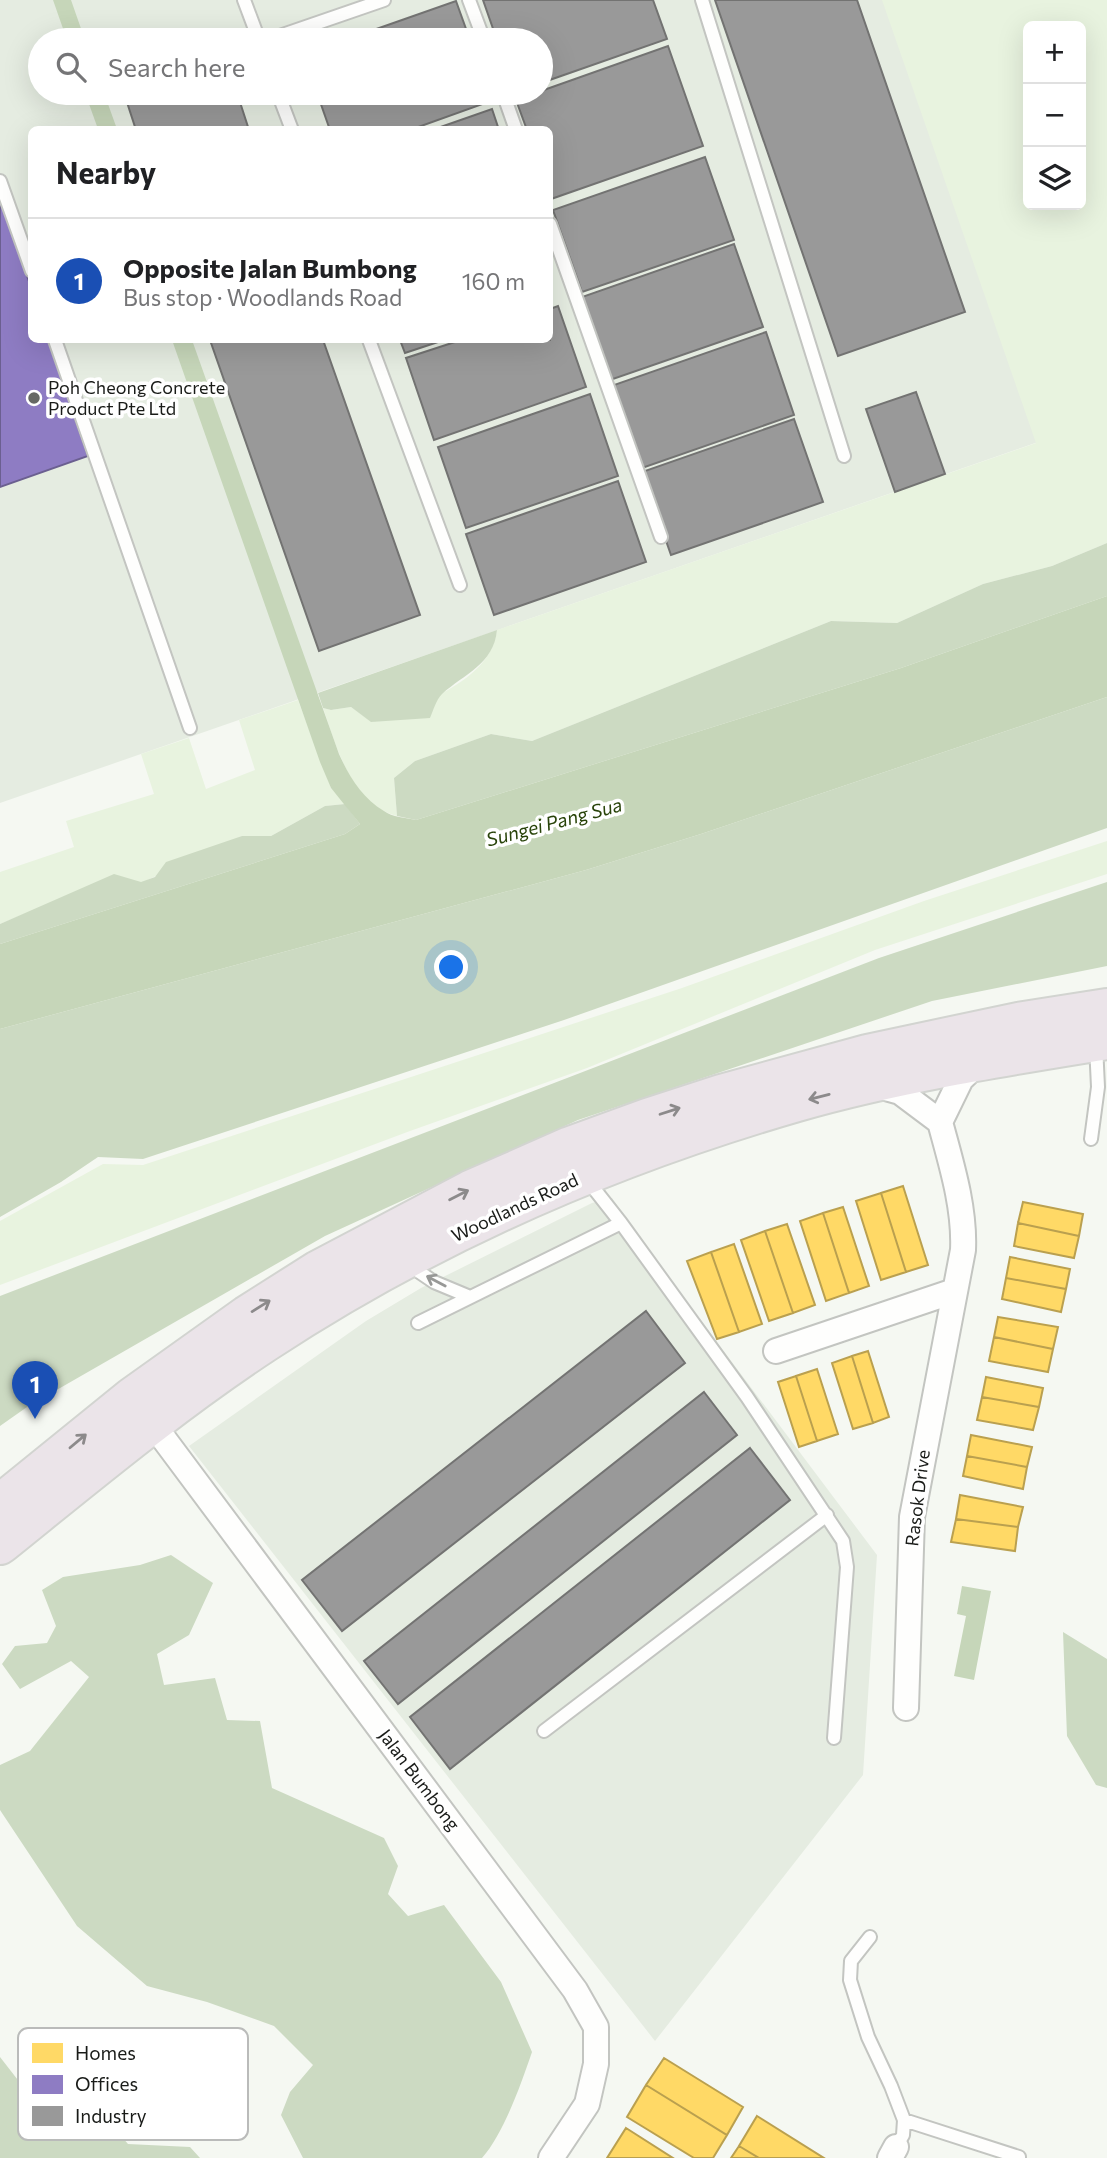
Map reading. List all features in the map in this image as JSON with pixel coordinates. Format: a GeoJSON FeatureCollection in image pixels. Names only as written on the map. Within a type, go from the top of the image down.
{"type":"FeatureCollection","features":[{"type":"Feature","properties":{"kind":"main road","name":"Woodlands Road"},"geometry":{"type":"LineString","coordinates":[[0,1504],[132,1396],[247,1315],[318,1270],[470,1190],[570,1146],[721,1094],[867,1054],[1018,1022],[1103,1030]]}},
{"type":"Feature","properties":{"kind":"main road","name":"Woodlands Road"},"geometry":{"type":"LineString","coordinates":[[0,1545],[152,1423],[266,1342],[336,1298],[488,1218],[584,1175],[656,1147],[799,1102],[1103,1030]]}},
{"type":"Feature","properties":{"kind":"street"},"geometry":{"type":"LineString","coordinates":[[870,1084],[900,1092],[940,1122],[961,1079],[981,1060]]}},
{"type":"Feature","properties":{"kind":"street","name":"Rasok Drive"},"geometry":{"type":"LineString","coordinates":[[906,1707],[912,1517],[959,1275],[963,1233],[940,1122]]}},
{"type":"Feature","properties":{"kind":"street"},"geometry":{"type":"LineString","coordinates":[[776,1351],[954,1291]]}},
{"type":"Feature","properties":{"kind":"street","name":"Jalan Bumbong"},"geometry":{"type":"LineString","coordinates":[[152,1423],[567,1979],[596,2027],[596,2064],[587,2104],[551,2158]]}},
{"type":"Feature","properties":{"kind":"lane"},"geometry":{"type":"LineString","coordinates":[[244,0],[254,28]]}},
{"type":"Feature","properties":{"kind":"lane"},"geometry":{"type":"LineString","coordinates":[[303,28],[384,0]]}},
{"type":"Feature","properties":{"kind":"lane"},"geometry":{"type":"LineString","coordinates":[[469,0],[480,28]]}},
{"type":"Feature","properties":{"kind":"lane"},"geometry":{"type":"LineString","coordinates":[[702,0],[844,456]]}},
{"type":"Feature","properties":{"kind":"lane"},"geometry":{"type":"LineString","coordinates":[[283,105],[290,126]]}},
{"type":"Feature","properties":{"kind":"lane"},"geometry":{"type":"LineString","coordinates":[[507,105],[515,126]]}},
{"type":"Feature","properties":{"kind":"lane"},"geometry":{"type":"LineString","coordinates":[[0,181],[28,260]]}},
{"type":"Feature","properties":{"kind":"lane"},"geometry":{"type":"LineString","coordinates":[[553,232],[661,537]]}},
{"type":"Feature","properties":{"kind":"lane"},"geometry":{"type":"LineString","coordinates":[[56,343],[190,728]]}},
{"type":"Feature","properties":{"kind":"lane"},"geometry":{"type":"LineString","coordinates":[[370,343],[460,585]]}},
{"type":"Feature","properties":{"kind":"lane"},"geometry":{"type":"LineString","coordinates":[[1091,1139],[1103,1030]]}},
{"type":"Feature","properties":{"kind":"lane"},"geometry":{"type":"LineString","coordinates":[[584,1175],[747,1397],[843,1541],[847,1567],[834,1738]]}},
{"type":"Feature","properties":{"kind":"lane"},"geometry":{"type":"LineString","coordinates":[[418,1323],[621,1223]]}},
{"type":"Feature","properties":{"kind":"lane"},"geometry":{"type":"LineString","coordinates":[[403,1261],[434,1282],[470,1297]]}},
{"type":"Feature","properties":{"kind":"lane"},"geometry":{"type":"LineString","coordinates":[[544,1731],[827,1515]]}},
{"type":"Feature","properties":{"kind":"lane"},"geometry":{"type":"LineString","coordinates":[[870,1937],[852,1961],[850,1980],[868,2037],[904,2120],[903,2135],[893,2153]]}},
{"type":"Feature","properties":{"kind":"lane"},"geometry":{"type":"LineString","coordinates":[[904,2120],[1019,2157]]}},
{"type":"Feature","properties":{"kind":"shaded area"},"geometry":{"type":"Polygon","coordinates":[[[0,0],[1107,0],[1107,418],[0,803],[0,0]]]}},
{"type":"Feature","properties":{"kind":"shaded area"},"geometry":{"type":"Polygon","coordinates":[[[882,0],[1107,0],[1107,543],[1052,566],[983,584],[897,623],[831,621],[532,741],[491,734],[415,761],[394,778],[397,816],[381,810],[368,800],[348,772],[323,708],[331,710],[351,707],[372,722],[428,700],[466,678],[481,664],[492,649],[497,630],[1036,443],[882,0]]]}},
{"type":"Feature","properties":{"kind":"shaded area"},"geometry":{"type":"Polygon","coordinates":[[[1107,543],[1107,596],[901,668],[416,820],[397,816],[394,778],[415,761],[491,734],[532,741],[831,621],[897,623],[983,584],[1052,566],[1107,543]]]}},
{"type":"Feature","properties":{"kind":"shaded area"},"geometry":{"type":"Polygon","coordinates":[[[497,630],[495,642],[484,660],[442,694],[430,718],[371,722],[351,707],[331,710],[323,708],[318,693],[497,630]]]}},
{"type":"Feature","properties":{"kind":"shaded area"},"geometry":{"type":"Polygon","coordinates":[[[1107,697],[1107,828],[564,1020],[143,1159],[98,1157],[0,1217],[0,1029],[586,870],[1107,697]]]}},
{"type":"Feature","properties":{"kind":"shaded area"},"geometry":{"type":"Polygon","coordinates":[[[298,700],[331,788],[345,804],[325,806],[271,836],[242,836],[141,883],[24,914],[0,924],[0,872],[74,847],[66,821],[154,794],[141,754],[189,738],[206,789],[255,770],[239,720],[298,700]]]}},
{"type":"Feature","properties":{"kind":"shaded area"},"geometry":{"type":"Polygon","coordinates":[[[345,804],[360,824],[345,834],[0,944],[0,924],[114,874],[141,882],[155,877],[166,862],[242,836],[271,836],[325,806],[345,804]]]}},
{"type":"Feature","properties":{"kind":"shaded area"},"geometry":{"type":"Polygon","coordinates":[[[1107,841],[1107,874],[875,950],[587,1068],[410,1131],[0,1285],[0,1221],[103,1164],[143,1165],[682,988],[924,901],[1107,841]]]}},
{"type":"Feature","properties":{"kind":"shaded area"},"geometry":{"type":"Polygon","coordinates":[[[1107,882],[1107,966],[932,1001],[578,1120],[325,1236],[27,1407],[0,1426],[0,1296],[879,958],[1107,882]]]}},
{"type":"Feature","properties":{"kind":"shaded area"},"geometry":{"type":"Polygon","coordinates":[[[612,1198],[644,1245],[877,1555],[863,1775],[655,2041],[189,1446],[366,1321],[421,1288],[592,1203],[612,1198]]]}},
{"type":"Feature","properties":{"kind":"shaded area"},"geometry":{"type":"Polygon","coordinates":[[[171,1555],[213,1583],[189,1635],[157,1654],[164,1685],[215,1678],[227,1720],[260,1721],[272,1788],[384,1838],[398,1866],[388,1894],[408,1916],[444,1905],[501,1982],[532,2052],[505,2122],[482,2158],[303,2158],[281,2115],[290,2092],[313,2065],[274,2026],[207,2002],[147,1986],[77,1926],[0,1810],[0,1765],[30,1751],[89,1677],[71,1661],[20,1689],[2,1664],[15,1646],[47,1643],[56,1626],[42,1590],[63,1577],[140,1565],[171,1555]]]}},
{"type":"Feature","properties":{"kind":"shaded area"},"geometry":{"type":"Polygon","coordinates":[[[1063,1632],[1107,1659],[1107,1788],[1096,1785],[1067,1736],[1063,1632]]]}},
{"type":"Feature","properties":{"kind":"shaded area"},"geometry":{"type":"Polygon","coordinates":[[[0,2057],[18,2080],[18,2140],[125,2140],[128,2144],[190,2147],[200,2158],[0,2158],[0,2057]]]}},
{"type":"Feature","properties":{"kind":"water"},"geometry":{"type":"Polygon","coordinates":[[[53,0],[71,0],[81,28],[63,28],[53,0]]]}},
{"type":"Feature","properties":{"kind":"water"},"geometry":{"type":"Polygon","coordinates":[[[89,105],[108,105],[116,126],[97,126],[89,105]]]}},
{"type":"Feature","properties":{"kind":"water","name":"Sungei Pang Sua"},"geometry":{"type":"Polygon","coordinates":[[[173,343],[193,343],[339,754],[363,793],[376,806],[391,815],[416,820],[901,668],[1107,596],[1107,697],[586,870],[0,1029],[0,944],[345,834],[360,824],[331,788],[173,343]]]}},
{"type":"Feature","properties":{"kind":"water"},"geometry":{"type":"Polygon","coordinates":[[[962,1586],[991,1591],[974,1680],[954,1676],[966,1616],[957,1614],[962,1586]]]}},
{"type":"Feature","properties":{"kind":"building: Homes"},"geometry":{"type":"Polygon","coordinates":[[[903,1186],[928,1265],[906,1272],[881,1193],[903,1186]]]}},
{"type":"Feature","properties":{"kind":"building: Homes"},"geometry":{"type":"Polygon","coordinates":[[[881,1193],[906,1272],[881,1280],[856,1201],[881,1193]]]}},
{"type":"Feature","properties":{"kind":"building: Homes"},"geometry":{"type":"Polygon","coordinates":[[[1023,1202],[1083,1214],[1079,1236],[1018,1223],[1023,1202]]]}},
{"type":"Feature","properties":{"kind":"building: Homes"},"geometry":{"type":"Polygon","coordinates":[[[843,1207],[869,1286],[849,1293],[823,1213],[843,1207]]]}},
{"type":"Feature","properties":{"kind":"building: Homes"},"geometry":{"type":"Polygon","coordinates":[[[823,1213],[849,1293],[826,1301],[800,1221],[823,1213]]]}},
{"type":"Feature","properties":{"kind":"building: Homes"},"geometry":{"type":"Polygon","coordinates":[[[1018,1223],[1079,1236],[1074,1258],[1014,1246],[1018,1223]]]}},
{"type":"Feature","properties":{"kind":"building: Homes"},"geometry":{"type":"Polygon","coordinates":[[[787,1224],[815,1305],[793,1313],[765,1231],[787,1224]]]}},
{"type":"Feature","properties":{"kind":"building: Homes"},"geometry":{"type":"Polygon","coordinates":[[[765,1231],[793,1313],[769,1321],[741,1240],[765,1231]]]}},
{"type":"Feature","properties":{"kind":"building: Homes"},"geometry":{"type":"Polygon","coordinates":[[[734,1244],[762,1324],[739,1332],[711,1252],[734,1244]]]}},
{"type":"Feature","properties":{"kind":"building: Homes"},"geometry":{"type":"Polygon","coordinates":[[[711,1252],[739,1332],[717,1339],[687,1261],[711,1252]]]}},
{"type":"Feature","properties":{"kind":"building: Homes"},"geometry":{"type":"Polygon","coordinates":[[[1010,1257],[1070,1269],[1066,1289],[1006,1278],[1010,1257]]]}},
{"type":"Feature","properties":{"kind":"building: Homes"},"geometry":{"type":"Polygon","coordinates":[[[1006,1278],[1066,1289],[1061,1312],[1002,1299],[1006,1278]]]}},
{"type":"Feature","properties":{"kind":"building: Homes"},"geometry":{"type":"Polygon","coordinates":[[[998,1317],[1058,1327],[1053,1349],[994,1337],[998,1317]]]}},
{"type":"Feature","properties":{"kind":"building: Homes"},"geometry":{"type":"Polygon","coordinates":[[[994,1337],[1053,1349],[1048,1372],[989,1361],[994,1337]]]}},
{"type":"Feature","properties":{"kind":"building: Homes"},"geometry":{"type":"Polygon","coordinates":[[[868,1351],[889,1417],[873,1423],[852,1356],[868,1351]]]}},
{"type":"Feature","properties":{"kind":"building: Homes"},"geometry":{"type":"Polygon","coordinates":[[[852,1356],[873,1423],[853,1429],[832,1363],[852,1356]]]}},
{"type":"Feature","properties":{"kind":"building: Homes"},"geometry":{"type":"Polygon","coordinates":[[[817,1369],[838,1434],[817,1441],[796,1376],[817,1369]]]}},
{"type":"Feature","properties":{"kind":"building: Homes"},"geometry":{"type":"Polygon","coordinates":[[[796,1376],[817,1441],[799,1447],[778,1382],[796,1376]]]}},
{"type":"Feature","properties":{"kind":"building: Homes"},"geometry":{"type":"Polygon","coordinates":[[[986,1377],[1043,1388],[1039,1407],[982,1397],[986,1377]]]}},
{"type":"Feature","properties":{"kind":"building: Homes"},"geometry":{"type":"Polygon","coordinates":[[[982,1397],[1039,1407],[1033,1430],[977,1420],[982,1397]]]}},
{"type":"Feature","properties":{"kind":"building: Homes"},"geometry":{"type":"Polygon","coordinates":[[[971,1435],[1032,1447],[1027,1467],[967,1456],[971,1435]]]}},
{"type":"Feature","properties":{"kind":"building: Homes"},"geometry":{"type":"Polygon","coordinates":[[[967,1456],[1027,1467],[1023,1489],[963,1476],[967,1456]]]}},
{"type":"Feature","properties":{"kind":"building: Homes"},"geometry":{"type":"Polygon","coordinates":[[[960,1495],[1023,1507],[1018,1527],[956,1519],[960,1495]]]}},
{"type":"Feature","properties":{"kind":"building: Homes"},"geometry":{"type":"Polygon","coordinates":[[[956,1519],[1018,1527],[1015,1551],[951,1542],[956,1519]]]}},
{"type":"Feature","properties":{"kind":"building: Homes"},"geometry":{"type":"Polygon","coordinates":[[[664,2058],[743,2107],[727,2135],[646,2085],[664,2058]]]}},
{"type":"Feature","properties":{"kind":"building: Homes"},"geometry":{"type":"Polygon","coordinates":[[[646,2085],[727,2135],[713,2158],[694,2158],[627,2117],[646,2085]]]}},
{"type":"Feature","properties":{"kind":"building: Homes"},"geometry":{"type":"Polygon","coordinates":[[[757,2116],[824,2158],[759,2158],[739,2146],[757,2116]]]}},
{"type":"Feature","properties":{"kind":"building: Homes"},"geometry":{"type":"Polygon","coordinates":[[[626,2128],[673,2158],[607,2158],[626,2128]]]}},
{"type":"Feature","properties":{"kind":"building: Homes"},"geometry":{"type":"Polygon","coordinates":[[[739,2146],[759,2158],[731,2158],[739,2146]]]}},
{"type":"Feature","properties":{"kind":"building: Offices","name":"Poh Cheong Concrete Product Pte Ltd"},"geometry":{"type":"Polygon","coordinates":[[[0,198],[28,278],[28,343],[49,343],[88,456],[0,487],[0,198]]]}},
{"type":"Feature","properties":{"kind":"building: Industry"},"geometry":{"type":"Polygon","coordinates":[[[483,0],[653,0],[667,39],[553,79],[553,28],[493,28],[483,0]]]}},
{"type":"Feature","properties":{"kind":"building: Industry"},"geometry":{"type":"Polygon","coordinates":[[[715,0],[857,0],[965,312],[838,356],[715,0]]]}},
{"type":"Feature","properties":{"kind":"building: Industry"},"geometry":{"type":"Polygon","coordinates":[[[456,1],[466,28],[379,28],[456,1]]]}},
{"type":"Feature","properties":{"kind":"building: Industry"},"geometry":{"type":"Polygon","coordinates":[[[668,46],[703,146],[553,198],[553,126],[526,126],[518,105],[553,105],[553,87],[668,46]]]}},
{"type":"Feature","properties":{"kind":"building: Industry"},"geometry":{"type":"Polygon","coordinates":[[[128,105],[241,105],[248,126],[135,126],[128,105]]]}},
{"type":"Feature","properties":{"kind":"building: Industry"},"geometry":{"type":"Polygon","coordinates":[[[321,105],[480,105],[421,126],[329,126],[321,105]]]}},
{"type":"Feature","properties":{"kind":"building: Industry"},"geometry":{"type":"Polygon","coordinates":[[[492,109],[498,126],[443,126],[492,109]]]}},
{"type":"Feature","properties":{"kind":"building: Industry"},"geometry":{"type":"Polygon","coordinates":[[[705,157],[734,240],[582,292],[553,210],[705,157]]]}},
{"type":"Feature","properties":{"kind":"building: Industry"},"geometry":{"type":"Polygon","coordinates":[[[734,244],[763,327],[610,380],[582,297],[734,244]]]}},
{"type":"Feature","properties":{"kind":"building: Industry"},"geometry":{"type":"Polygon","coordinates":[[[558,306],[586,387],[434,440],[406,358],[452,343],[553,343],[553,308],[558,306]]]}},
{"type":"Feature","properties":{"kind":"building: Industry"},"geometry":{"type":"Polygon","coordinates":[[[766,332],[794,415],[642,468],[614,385],[766,332]]]}},
{"type":"Feature","properties":{"kind":"building: Industry"},"geometry":{"type":"Polygon","coordinates":[[[211,343],[324,343],[420,615],[319,651],[211,343]]]}},
{"type":"Feature","properties":{"kind":"building: Industry"},"geometry":{"type":"Polygon","coordinates":[[[401,343],[435,343],[405,353],[401,343]]]}},
{"type":"Feature","properties":{"kind":"building: Industry"},"geometry":{"type":"Polygon","coordinates":[[[916,392],[945,474],[895,492],[866,409],[916,392]]]}},
{"type":"Feature","properties":{"kind":"building: Industry"},"geometry":{"type":"Polygon","coordinates":[[[590,394],[618,476],[466,528],[438,447],[590,394]]]}},
{"type":"Feature","properties":{"kind":"building: Industry"},"geometry":{"type":"Polygon","coordinates":[[[794,419],[823,502],[671,555],[642,472],[794,419]]]}},
{"type":"Feature","properties":{"kind":"building: Industry"},"geometry":{"type":"Polygon","coordinates":[[[618,481],[646,562],[494,615],[466,534],[618,481]]]}},
{"type":"Feature","properties":{"kind":"building: Industry"},"geometry":{"type":"Polygon","coordinates":[[[646,1311],[685,1363],[342,1631],[302,1580],[646,1311]]]}},
{"type":"Feature","properties":{"kind":"building: Industry"},"geometry":{"type":"Polygon","coordinates":[[[704,1392],[737,1435],[398,1704],[364,1661],[704,1392]]]}},
{"type":"Feature","properties":{"kind":"building: Industry"},"geometry":{"type":"Polygon","coordinates":[[[750,1448],[790,1500],[450,1769],[410,1717],[750,1448]]]}},
{"type":"Feature","properties":{"kind":"place","name":"Poh Cheong Concrete Product Pte Ltd"},"geometry":{"type":"Point","coordinates":[34,398]}},
{"type":"Feature","properties":{"kind":"place","name":"Opposite Jalan Bumbong"},"geometry":{"type":"Point","coordinates":[35,1419]}}]}
